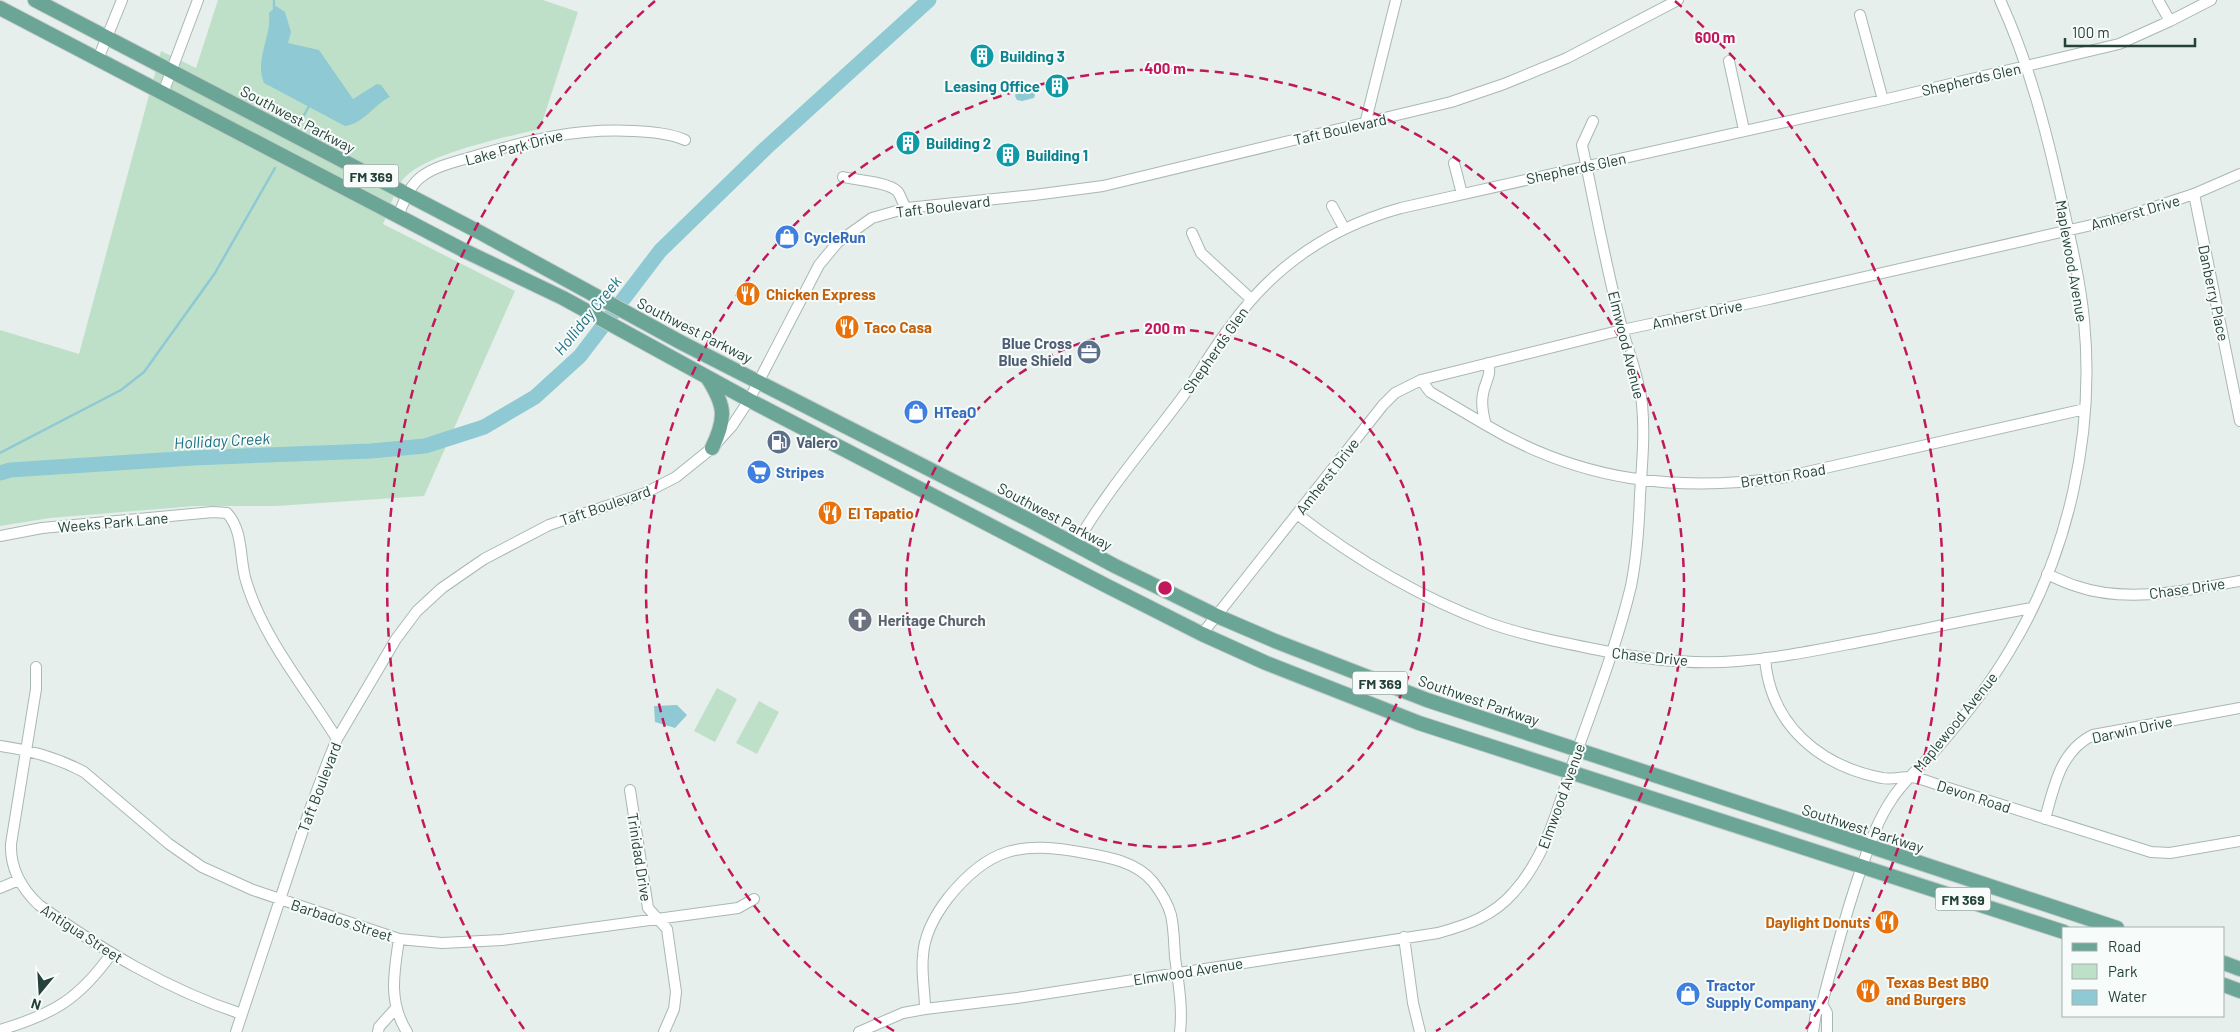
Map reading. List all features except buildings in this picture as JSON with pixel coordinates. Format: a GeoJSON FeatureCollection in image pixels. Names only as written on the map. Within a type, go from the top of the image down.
{"type":"FeatureCollection","features":[{"type":"Feature","properties":{"kind":"main road","name":"Southwest Parkway"},"geometry":{"type":"LineString","coordinates":[[35,0],[407,194],[682,343],[902,454],[1115,566],[1217,616],[1315,658],[1427,700],[2114,927]]}},
{"type":"Feature","properties":{"kind":"main road","name":"FM 369"},"geometry":{"type":"LineString","coordinates":[[0,8],[465,251],[563,298],[749,400],[1202,634],[1307,680],[1419,723],[2062,931]]}},
{"type":"Feature","properties":{"kind":"main road"},"geometry":{"type":"LineString","coordinates":[[705,375],[720,397],[723,414],[720,432],[712,448]]}},
{"type":"Feature","properties":{"kind":"main road"},"geometry":{"type":"LineString","coordinates":[[895,475],[902,454]]}},
{"type":"Feature","properties":{"kind":"main road"},"geometry":{"type":"LineString","coordinates":[[1307,680],[1315,658]]}},
{"type":"Feature","properties":{"kind":"main road"},"geometry":{"type":"LineString","coordinates":[[2225,963],[2240,968]]}},
{"type":"Feature","properties":{"kind":"main road"},"geometry":{"type":"LineString","coordinates":[[2225,985],[2240,991]]}},
{"type":"Feature","properties":{"kind":"street"},"geometry":{"type":"LineString","coordinates":[[98,59],[122,0]]}},
{"type":"Feature","properties":{"kind":"street"},"geometry":{"type":"LineString","coordinates":[[163,93],[198,0]]}},
{"type":"Feature","properties":{"kind":"street"},"geometry":{"type":"LineString","coordinates":[[1365,124],[1396,0]]}},
{"type":"Feature","properties":{"kind":"street","name":"Taft Boulevard"},"geometry":{"type":"LineString","coordinates":[[236,1032],[308,812],[337,738],[396,639],[417,611],[442,588],[484,559],[549,525],[620,503],[676,477],[712,448],[732,426],[749,400],[819,265],[838,242],[872,218],[907,208],[1103,186],[1451,102],[1513,81],[1568,58],[1678,0]]}},
{"type":"Feature","properties":{"kind":"street","name":"Maplewood Avenue"},"geometry":{"type":"LineString","coordinates":[[1813,1032],[1816,1013],[1822,1004],[1838,938],[1876,824],[1894,795],[1939,747],[1977,699],[2012,646],[2047,574],[2070,508],[2080,460],[2087,380],[2084,320],[2074,250],[2028,66],[2000,0]]}},
{"type":"Feature","properties":{"kind":"street"},"geometry":{"type":"LineString","coordinates":[[2158,0],[2170,21]]}},
{"type":"Feature","properties":{"kind":"street","name":"Shepherds Glen"},"geometry":{"type":"LineString","coordinates":[[1076,544],[1118,480],[1194,381],[1229,327],[1251,299],[1289,263],[1323,239],[1344,228],[1381,214],[1462,194],[1883,100],[2119,44],[2211,0]]}},
{"type":"Feature","properties":{"kind":"street"},"geometry":{"type":"LineString","coordinates":[[1860,15],[1883,100]]}},
{"type":"Feature","properties":{"kind":"street"},"geometry":{"type":"LineString","coordinates":[[1729,60],[1744,130]]}},
{"type":"Feature","properties":{"kind":"street","name":"Elmwood Avenue"},"geometry":{"type":"LineString","coordinates":[[859,1032],[903,1013],[925,1009],[1438,933],[1464,926],[1489,914],[1513,894],[1528,875],[1547,840],[1626,607],[1634,566],[1644,455],[1642,405],[1638,376],[1622,330],[1582,146],[1593,121]]}},
{"type":"Feature","properties":{"kind":"street","name":"Lake Park Drive"},"geometry":{"type":"LineString","coordinates":[[398,216],[407,194],[421,177],[436,169],[521,142],[560,134],[620,130],[669,135],[685,140]]}},
{"type":"Feature","properties":{"kind":"street"},"geometry":{"type":"LineString","coordinates":[[1454,163],[1462,194]]}},
{"type":"Feature","properties":{"kind":"street","name":"Amherst Drive"},"geometry":{"type":"LineString","coordinates":[[1202,634],[1383,405],[1395,394],[1421,380],[1622,330],[1769,299],[2118,219],[2194,194],[2240,174]]}},
{"type":"Feature","properties":{"kind":"street"},"geometry":{"type":"LineString","coordinates":[[843,177],[890,186],[898,192],[902,203],[907,208]]}},
{"type":"Feature","properties":{"kind":"street","name":"Danberry Place"},"geometry":{"type":"LineString","coordinates":[[2194,194],[2240,421]]}},
{"type":"Feature","properties":{"kind":"street"},"geometry":{"type":"LineString","coordinates":[[1332,206],[1344,228]]}},
{"type":"Feature","properties":{"kind":"street"},"geometry":{"type":"LineString","coordinates":[[1192,233],[1202,253],[1251,299]]}},
{"type":"Feature","properties":{"kind":"street"},"geometry":{"type":"LineString","coordinates":[[1486,425],[1482,402],[1483,391],[1491,372],[1488,363]]}},
{"type":"Feature","properties":{"kind":"street","name":"Bretton Road"},"geometry":{"type":"LineString","coordinates":[[1421,380],[1430,392],[1533,451],[1596,472],[1641,480],[1697,484],[1749,482],[1785,477],[2084,409]]}},
{"type":"Feature","properties":{"kind":"street","name":"Weeks Park Lane"},"geometry":{"type":"LineString","coordinates":[[0,536],[42,528],[213,512],[226,513],[238,533],[244,576],[259,617],[286,664],[337,738]]}},
{"type":"Feature","properties":{"kind":"street","name":"Chase Drive"},"geometry":{"type":"LineString","coordinates":[[1297,514],[1334,542],[1393,579],[1445,605],[1490,623],[1556,642],[1611,653],[1683,661],[1736,662],[1801,654],[2032,608]]}},
{"type":"Feature","properties":{"kind":"street","name":"Chase Drive"},"geometry":{"type":"LineString","coordinates":[[2047,574],[2077,587],[2146,595],[2174,593],[2240,581]]}},
{"type":"Feature","properties":{"kind":"street","name":"Devon Road"},"geometry":{"type":"LineString","coordinates":[[1765,658],[1766,673],[1777,705],[1799,736],[1818,753],[1858,773],[1885,779],[1910,777],[2151,852],[2170,853],[2240,840]]}},
{"type":"Feature","properties":{"kind":"street","name":"Antigua Street"},"geometry":{"type":"LineString","coordinates":[[36,667],[36,689],[11,844],[13,867],[19,880],[29,896],[39,905],[112,953],[176,989],[242,1014]]}},
{"type":"Feature","properties":{"kind":"street","name":"Darwin Drive"},"geometry":{"type":"LineString","coordinates":[[2045,819],[2064,761],[2077,744],[2084,739],[2093,735],[2240,708]]}},
{"type":"Feature","properties":{"kind":"street","name":"Barbados Street"},"geometry":{"type":"LineString","coordinates":[[0,746],[70,764],[84,772],[188,859],[229,881],[399,939],[442,943],[502,940],[738,908],[754,898]]}},
{"type":"Feature","properties":{"kind":"street","name":"Trinidad Drive"},"geometry":{"type":"LineString","coordinates":[[630,790],[648,908],[660,919],[667,929],[676,992],[674,1009],[664,1032]]}},
{"type":"Feature","properties":{"kind":"street"},"geometry":{"type":"LineString","coordinates":[[925,1009],[923,956],[927,935],[939,910],[975,868],[984,861],[1010,850],[1040,848],[1078,851],[1117,860],[1141,872],[1153,881],[1170,914],[1177,973],[1180,1032]]}},
{"type":"Feature","properties":{"kind":"street"},"geometry":{"type":"LineString","coordinates":[[0,888],[19,880]]}},
{"type":"Feature","properties":{"kind":"street"},"geometry":{"type":"LineString","coordinates":[[1404,938],[1420,1032]]}},
{"type":"Feature","properties":{"kind":"street"},"geometry":{"type":"LineString","coordinates":[[399,939],[393,978],[396,1008],[407,1032]]}},
{"type":"Feature","properties":{"kind":"street"},"geometry":{"type":"LineString","coordinates":[[0,1030],[47,1013],[74,996],[94,977],[112,953]]}},
{"type":"Feature","properties":{"kind":"street","name":"Maplewood Avenue"},"geometry":{"type":"LineString","coordinates":[[1822,1004],[1827,1013],[1827,1032]]}},
{"type":"Feature","properties":{"kind":"street"},"geometry":{"type":"LineString","coordinates":[[378,1032],[379,1027],[396,1008]]}},
{"type":"Feature","properties":{"kind":"green space"},"geometry":{"type":"Polygon","coordinates":[[[218,0],[543,0],[578,12],[540,129],[445,155],[411,172],[398,187],[383,224],[515,291],[424,496],[276,506],[195,506],[50,518],[0,526],[0,330],[79,354],[161,51],[196,68],[218,0]]]}},
{"type":"Feature","properties":{"kind":"green space"},"geometry":{"type":"Polygon","coordinates":[[[717,688],[737,699],[715,742],[694,731],[717,688]]]}},
{"type":"Feature","properties":{"kind":"green space"},"geometry":{"type":"Polygon","coordinates":[[[759,701],[779,712],[757,754],[736,743],[759,701]]]}},
{"type":"Feature","properties":{"kind":"water"},"geometry":{"type":"Polygon","coordinates":[[[276,6],[285,12],[291,32],[288,43],[319,50],[353,99],[377,84],[381,85],[390,97],[364,118],[345,126],[264,83],[261,74],[262,57],[268,30],[269,13],[276,6]]]}},
{"type":"Feature","properties":{"kind":"water"},"geometry":{"type":"Polygon","coordinates":[[[1031,89],[1035,95],[1034,98],[1022,101],[1017,100],[1015,96],[1017,90],[1031,89]]]}},
{"type":"Feature","properties":{"kind":"water"},"geometry":{"type":"Polygon","coordinates":[[[677,705],[687,715],[675,728],[655,722],[654,706],[677,705]]]}},
{"type":"Feature","properties":{"kind":"waterway"},"geometry":{"type":"LineString","coordinates":[[274,0],[274,8]]}},
{"type":"Feature","properties":{"kind":"waterway","name":"Holliday Creek"},"geometry":{"type":"LineString","coordinates":[[0,473],[10,470],[193,458],[371,451],[425,446],[484,427],[535,397],[580,356],[660,251],[766,148],[929,0]]}},
{"type":"Feature","properties":{"kind":"waterway"},"geometry":{"type":"LineString","coordinates":[[300,123],[309,106]]}},
{"type":"Feature","properties":{"kind":"waterway"},"geometry":{"type":"LineString","coordinates":[[0,453],[121,390],[144,372],[215,273],[275,168]]}},
{"type":"Feature","properties":{"kind":"place","name":"Building 3"},"geometry":{"type":"Point","coordinates":[982,56]}},
{"type":"Feature","properties":{"kind":"place","name":"Leasing Office"},"geometry":{"type":"Point","coordinates":[1057,86]}},
{"type":"Feature","properties":{"kind":"place","name":"Building 2"},"geometry":{"type":"Point","coordinates":[908,143]}},
{"type":"Feature","properties":{"kind":"place","name":"Building 1"},"geometry":{"type":"Point","coordinates":[1008,155]}},
{"type":"Feature","properties":{"kind":"place","name":"CycleRun"},"geometry":{"type":"Point","coordinates":[787,237]}},
{"type":"Feature","properties":{"kind":"place","name":"Chicken Express"},"geometry":{"type":"Point","coordinates":[748,294]}},
{"type":"Feature","properties":{"kind":"place","name":"Taco Casa"},"geometry":{"type":"Point","coordinates":[847,327]}},
{"type":"Feature","properties":{"kind":"place","name":"Blue Cross Blue Shield"},"geometry":{"type":"Point","coordinates":[1089,352]}},
{"type":"Feature","properties":{"kind":"place","name":"HTeaO"},"geometry":{"type":"Point","coordinates":[916,412]}},
{"type":"Feature","properties":{"kind":"place","name":"Valero"},"geometry":{"type":"Point","coordinates":[779,442]}},
{"type":"Feature","properties":{"kind":"place","name":"Stripes"},"geometry":{"type":"Point","coordinates":[759,472]}},
{"type":"Feature","properties":{"kind":"place","name":"El Tapatio"},"geometry":{"type":"Point","coordinates":[830,513]}},
{"type":"Feature","properties":{"kind":"place","name":"Heritage Church"},"geometry":{"type":"Point","coordinates":[860,620]}},
{"type":"Feature","properties":{"kind":"place","name":"Daylight Donuts"},"geometry":{"type":"Point","coordinates":[1887,922]}},
{"type":"Feature","properties":{"kind":"place","name":"Texas Best BBQ and Burgers"},"geometry":{"type":"Point","coordinates":[1868,991]}},
{"type":"Feature","properties":{"kind":"place","name":"Tractor Supply Company"},"geometry":{"type":"Point","coordinates":[1688,994]}}]}
